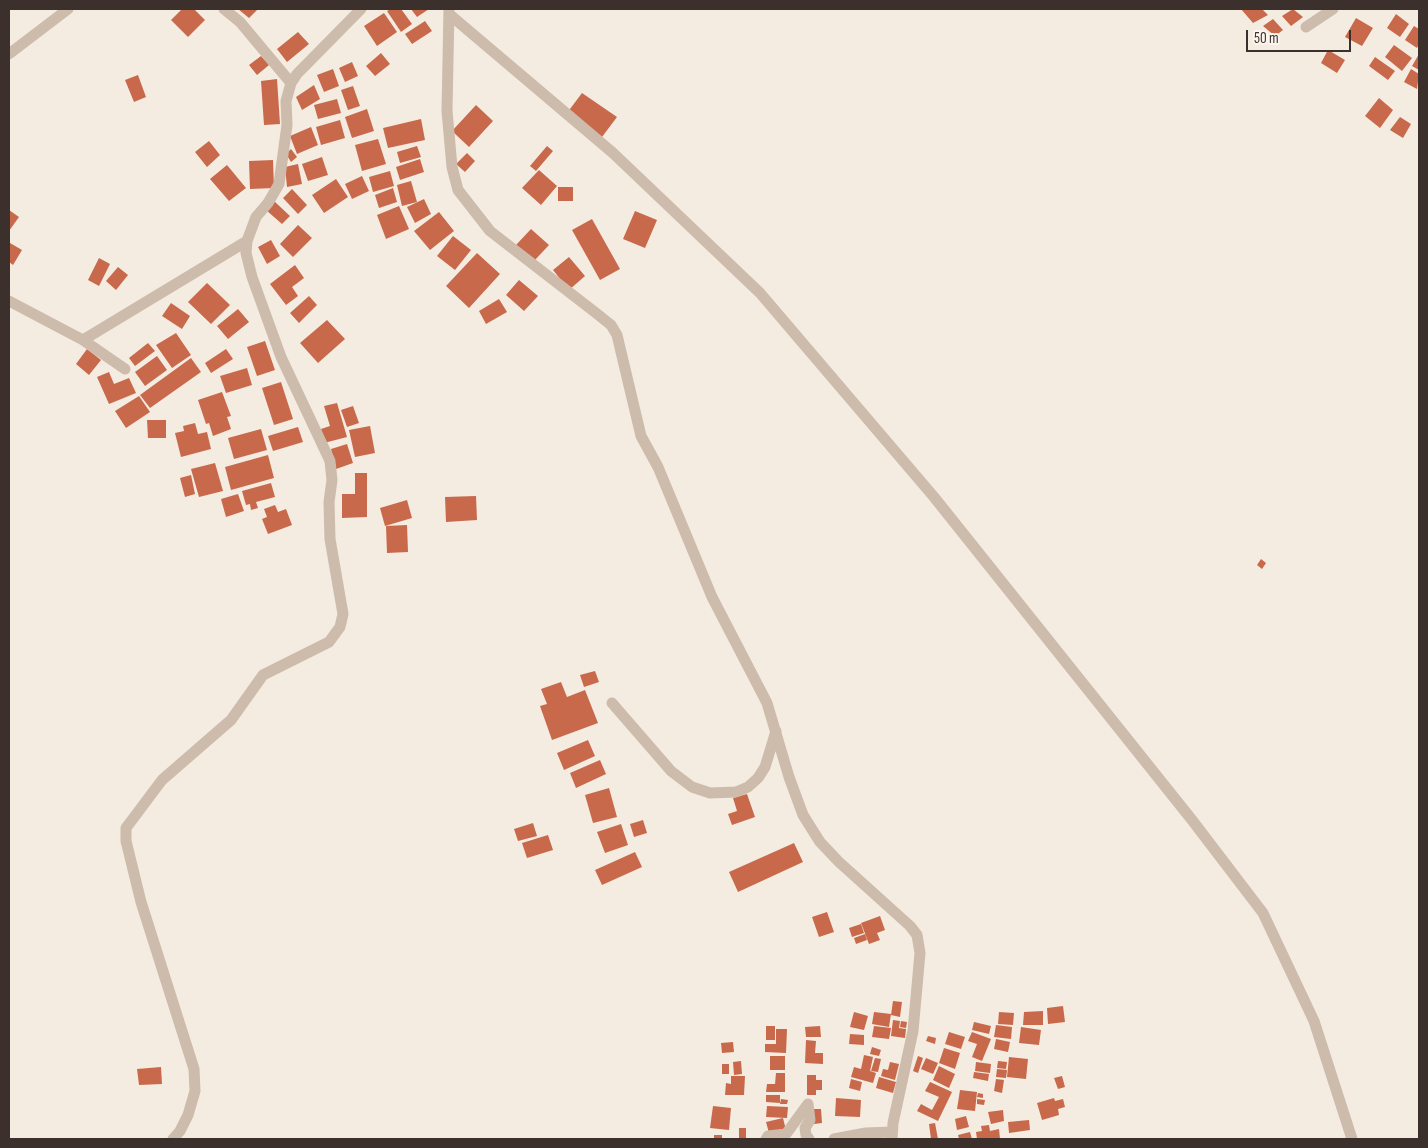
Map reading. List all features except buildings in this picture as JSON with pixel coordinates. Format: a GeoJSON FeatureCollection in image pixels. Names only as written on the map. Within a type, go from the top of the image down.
{"type":"FeatureCollection","features":[{"type":"Feature","properties":{"kind":"street"},"geometry":{"type":"LineString","coordinates":[[9,54],[68,9]]}},
{"type":"Feature","properties":{"kind":"street"},"geometry":{"type":"LineString","coordinates":[[224,9],[240,22],[291,84]]}},
{"type":"Feature","properties":{"kind":"street"},"geometry":{"type":"LineString","coordinates":[[172,1139],[180,1131],[188,1115],[195,1091],[194,1069],[141,902],[126,841],[126,828],[162,780],[238,712],[263,675],[329,642],[340,627],[343,614],[330,539],[329,502],[332,480],[330,461],[281,357],[252,276],[246,253],[247,241],[256,217],[268,203],[279,184],[287,125],[286,101],[291,84],[297,74],[361,9]]}},
{"type":"Feature","properties":{"kind":"street"},"geometry":{"type":"LineString","coordinates":[[1306,27],[1333,9]]}},
{"type":"Feature","properties":{"kind":"street"},"geometry":{"type":"LineString","coordinates":[[449,12],[446,112],[452,167],[458,190],[490,232],[611,325],[617,335],[645,447],[658,467],[712,597],[768,703],[789,777],[803,816],[820,842],[839,862],[910,926],[920,943],[913,1032],[892,1135],[866,1133],[834,1139]]}},
{"type":"Feature","properties":{"kind":"street"},"geometry":{"type":"LineString","coordinates":[[449,12],[612,153],[760,293],[934,497],[1192,820],[1263,913],[1314,1021],[1352,1139]]}},
{"type":"Feature","properties":{"kind":"street"},"geometry":{"type":"LineString","coordinates":[[83,340],[247,241]]}},
{"type":"Feature","properties":{"kind":"street"},"geometry":{"type":"LineString","coordinates":[[9,301],[83,340],[126,369]]}},
{"type":"Feature","properties":{"kind":"street"},"geometry":{"type":"LineString","coordinates":[[612,703],[671,771],[692,787],[710,794],[736,792],[748,787],[758,778],[765,767],[776,731]]}},
{"type":"Feature","properties":{"kind":"street"},"geometry":{"type":"LineString","coordinates":[[766,1139],[768,1136],[786,1134],[808,1104],[810,1120],[805,1128],[809,1139]]}}]}
